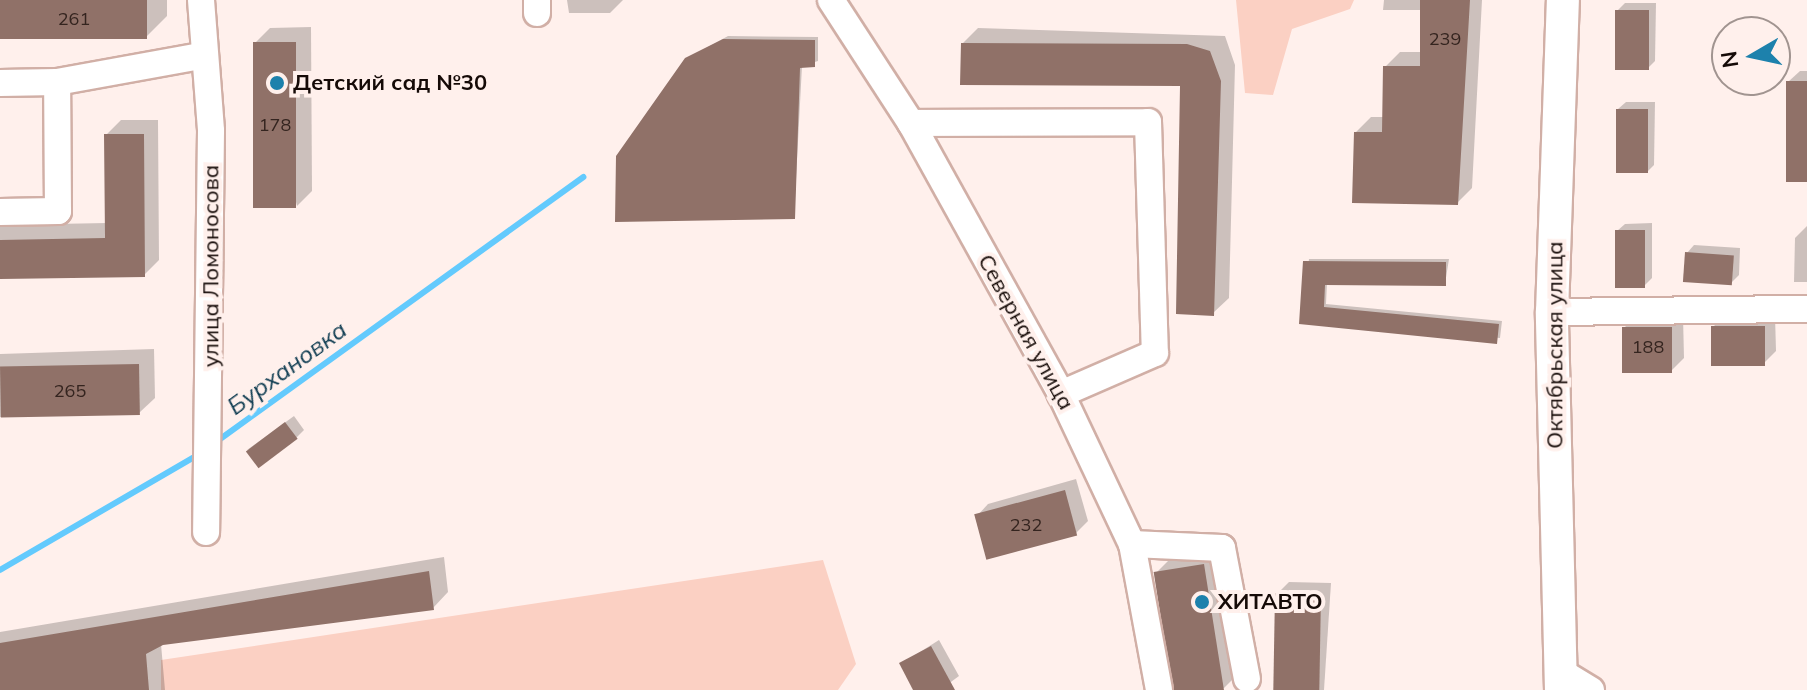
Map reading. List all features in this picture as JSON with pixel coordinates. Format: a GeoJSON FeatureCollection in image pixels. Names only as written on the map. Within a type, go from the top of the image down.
{"type":"FeatureCollection","features":[{"type":"Feature","properties":{"kind":"main road","name":"Октябрьская улица"},"geometry":{"type":"LineString","coordinates":[[1561,681],[1552,312],[1563,0]]}},
{"type":"Feature","properties":{"kind":"street","name":"улица Ломоносова"},"geometry":{"type":"LineString","coordinates":[[201,0],[212,253],[206,532]]}},
{"type":"Feature","properties":{"kind":"street","name":"Северная улица"},"geometry":{"type":"LineString","coordinates":[[831,0],[911,123],[1061,394],[1132,544],[1159,690]]}},
{"type":"Feature","properties":{"kind":"street"},"geometry":{"type":"LineString","coordinates":[[0,83],[57,82],[205,55]]}},
{"type":"Feature","properties":{"kind":"street"},"geometry":{"type":"LineString","coordinates":[[0,212],[58,211],[57,82]]}},
{"type":"Feature","properties":{"kind":"street"},"geometry":{"type":"LineString","coordinates":[[911,123],[1148,122],[1155,353],[1061,394]]}},
{"type":"Feature","properties":{"kind":"street"},"geometry":{"type":"LineString","coordinates":[[1552,312],[1807,309]]}},
{"type":"Feature","properties":{"kind":"street"},"geometry":{"type":"LineString","coordinates":[[1132,544],[1222,548],[1247,679]]}},
{"type":"Feature","properties":{"kind":"street"},"geometry":{"type":"LineString","coordinates":[[1561,681],[1591,690]]}},
{"type":"Feature","properties":{"kind":"shaded area"},"geometry":{"type":"Polygon","coordinates":[[[1236,0],[1354,0],[1350,9],[1292,29],[1273,95],[1245,93],[1236,0]]]}},
{"type":"Feature","properties":{"kind":"shaded area"},"geometry":{"type":"Polygon","coordinates":[[[823,560],[856,664],[838,690],[161,690],[161,660],[823,560]]]}},
{"type":"Feature","properties":{"kind":"building"},"geometry":{"type":"Polygon","coordinates":[[[0,0],[147,0],[147,39],[0,39],[0,0]]]}},
{"type":"Feature","properties":{"kind":"building"},"geometry":{"type":"Polygon","coordinates":[[[1420,0],[1470,0],[1458,205],[1352,203],[1354,132],[1382,132],[1383,66],[1420,66],[1420,0]]]}},
{"type":"Feature","properties":{"kind":"building"},"geometry":{"type":"Polygon","coordinates":[[[1615,10],[1649,10],[1649,70],[1615,70],[1615,10]]]}},
{"type":"Feature","properties":{"kind":"building"},"geometry":{"type":"Polygon","coordinates":[[[723,39],[815,40],[815,67],[800,68],[795,219],[615,222],[616,156],[685,58],[723,39]]]}},
{"type":"Feature","properties":{"kind":"building"},"geometry":{"type":"Polygon","coordinates":[[[253,42],[296,42],[296,208],[253,208],[253,42]]]}},
{"type":"Feature","properties":{"kind":"building"},"geometry":{"type":"Polygon","coordinates":[[[961,43],[1187,44],[1210,51],[1221,81],[1214,316],[1176,314],[1180,86],[960,85],[961,43]]]}},
{"type":"Feature","properties":{"kind":"building"},"geometry":{"type":"Polygon","coordinates":[[[1791,81],[1807,81],[1807,182],[1786,182],[1786,96],[1791,96],[1791,81]]]}},
{"type":"Feature","properties":{"kind":"building"},"geometry":{"type":"Polygon","coordinates":[[[1616,109],[1648,109],[1648,173],[1616,173],[1616,109]]]}},
{"type":"Feature","properties":{"kind":"building"},"geometry":{"type":"Polygon","coordinates":[[[104,134],[144,134],[145,277],[0,279],[0,240],[105,238],[104,134]]]}},
{"type":"Feature","properties":{"kind":"building"},"geometry":{"type":"Polygon","coordinates":[[[1615,230],[1645,230],[1645,288],[1615,288],[1615,230]]]}},
{"type":"Feature","properties":{"kind":"building"},"geometry":{"type":"Polygon","coordinates":[[[1685,252],[1734,255],[1732,285],[1683,282],[1685,252]]]}},
{"type":"Feature","properties":{"kind":"building"},"geometry":{"type":"Polygon","coordinates":[[[1303,261],[1446,262],[1446,286],[1325,285],[1324,307],[1499,324],[1497,344],[1299,324],[1303,261]]]}},
{"type":"Feature","properties":{"kind":"building"},"geometry":{"type":"Polygon","coordinates":[[[1711,326],[1765,326],[1765,366],[1711,366],[1711,326]]]}},
{"type":"Feature","properties":{"kind":"building"},"geometry":{"type":"Polygon","coordinates":[[[1622,327],[1672,327],[1672,373],[1622,373],[1622,327]]]}},
{"type":"Feature","properties":{"kind":"building"},"geometry":{"type":"Polygon","coordinates":[[[139,364],[140,415],[1,417],[0,366],[139,364]]]}},
{"type":"Feature","properties":{"kind":"building"},"geometry":{"type":"Polygon","coordinates":[[[285,422],[298,439],[259,468],[246,451],[285,422]]]}},
{"type":"Feature","properties":{"kind":"building"},"geometry":{"type":"Polygon","coordinates":[[[1065,490],[1077,535],[986,560],[974,514],[1065,490]]]}},
{"type":"Feature","properties":{"kind":"building"},"geometry":{"type":"Polygon","coordinates":[[[1204,564],[1224,690],[1172,690],[1154,572],[1204,564]]]}},
{"type":"Feature","properties":{"kind":"building"},"geometry":{"type":"Polygon","coordinates":[[[429,571],[434,610],[163,645],[146,654],[149,690],[0,690],[0,643],[429,571]]]}},
{"type":"Feature","properties":{"kind":"building"},"geometry":{"type":"Polygon","coordinates":[[[1275,593],[1321,594],[1319,690],[1273,690],[1275,593]]]}},
{"type":"Feature","properties":{"kind":"building"},"geometry":{"type":"Polygon","coordinates":[[[931,646],[955,690],[913,690],[899,663],[931,646]]]}},
{"type":"Feature","properties":{"kind":"waterway","name":"Бурхановка"},"geometry":{"type":"LineString","coordinates":[[216,442],[584,177]]}},
{"type":"Feature","properties":{"kind":"waterway","name":"Бурхановка"},"geometry":{"type":"LineString","coordinates":[[0,570],[201,453]]}},
{"type":"Feature","properties":{"kind":"place","name":"Детский сад №30"},"geometry":{"type":"Point","coordinates":[277,83]}},
{"type":"Feature","properties":{"kind":"place","name":"ХИТАВТО"},"geometry":{"type":"Point","coordinates":[1202,602]}}]}
